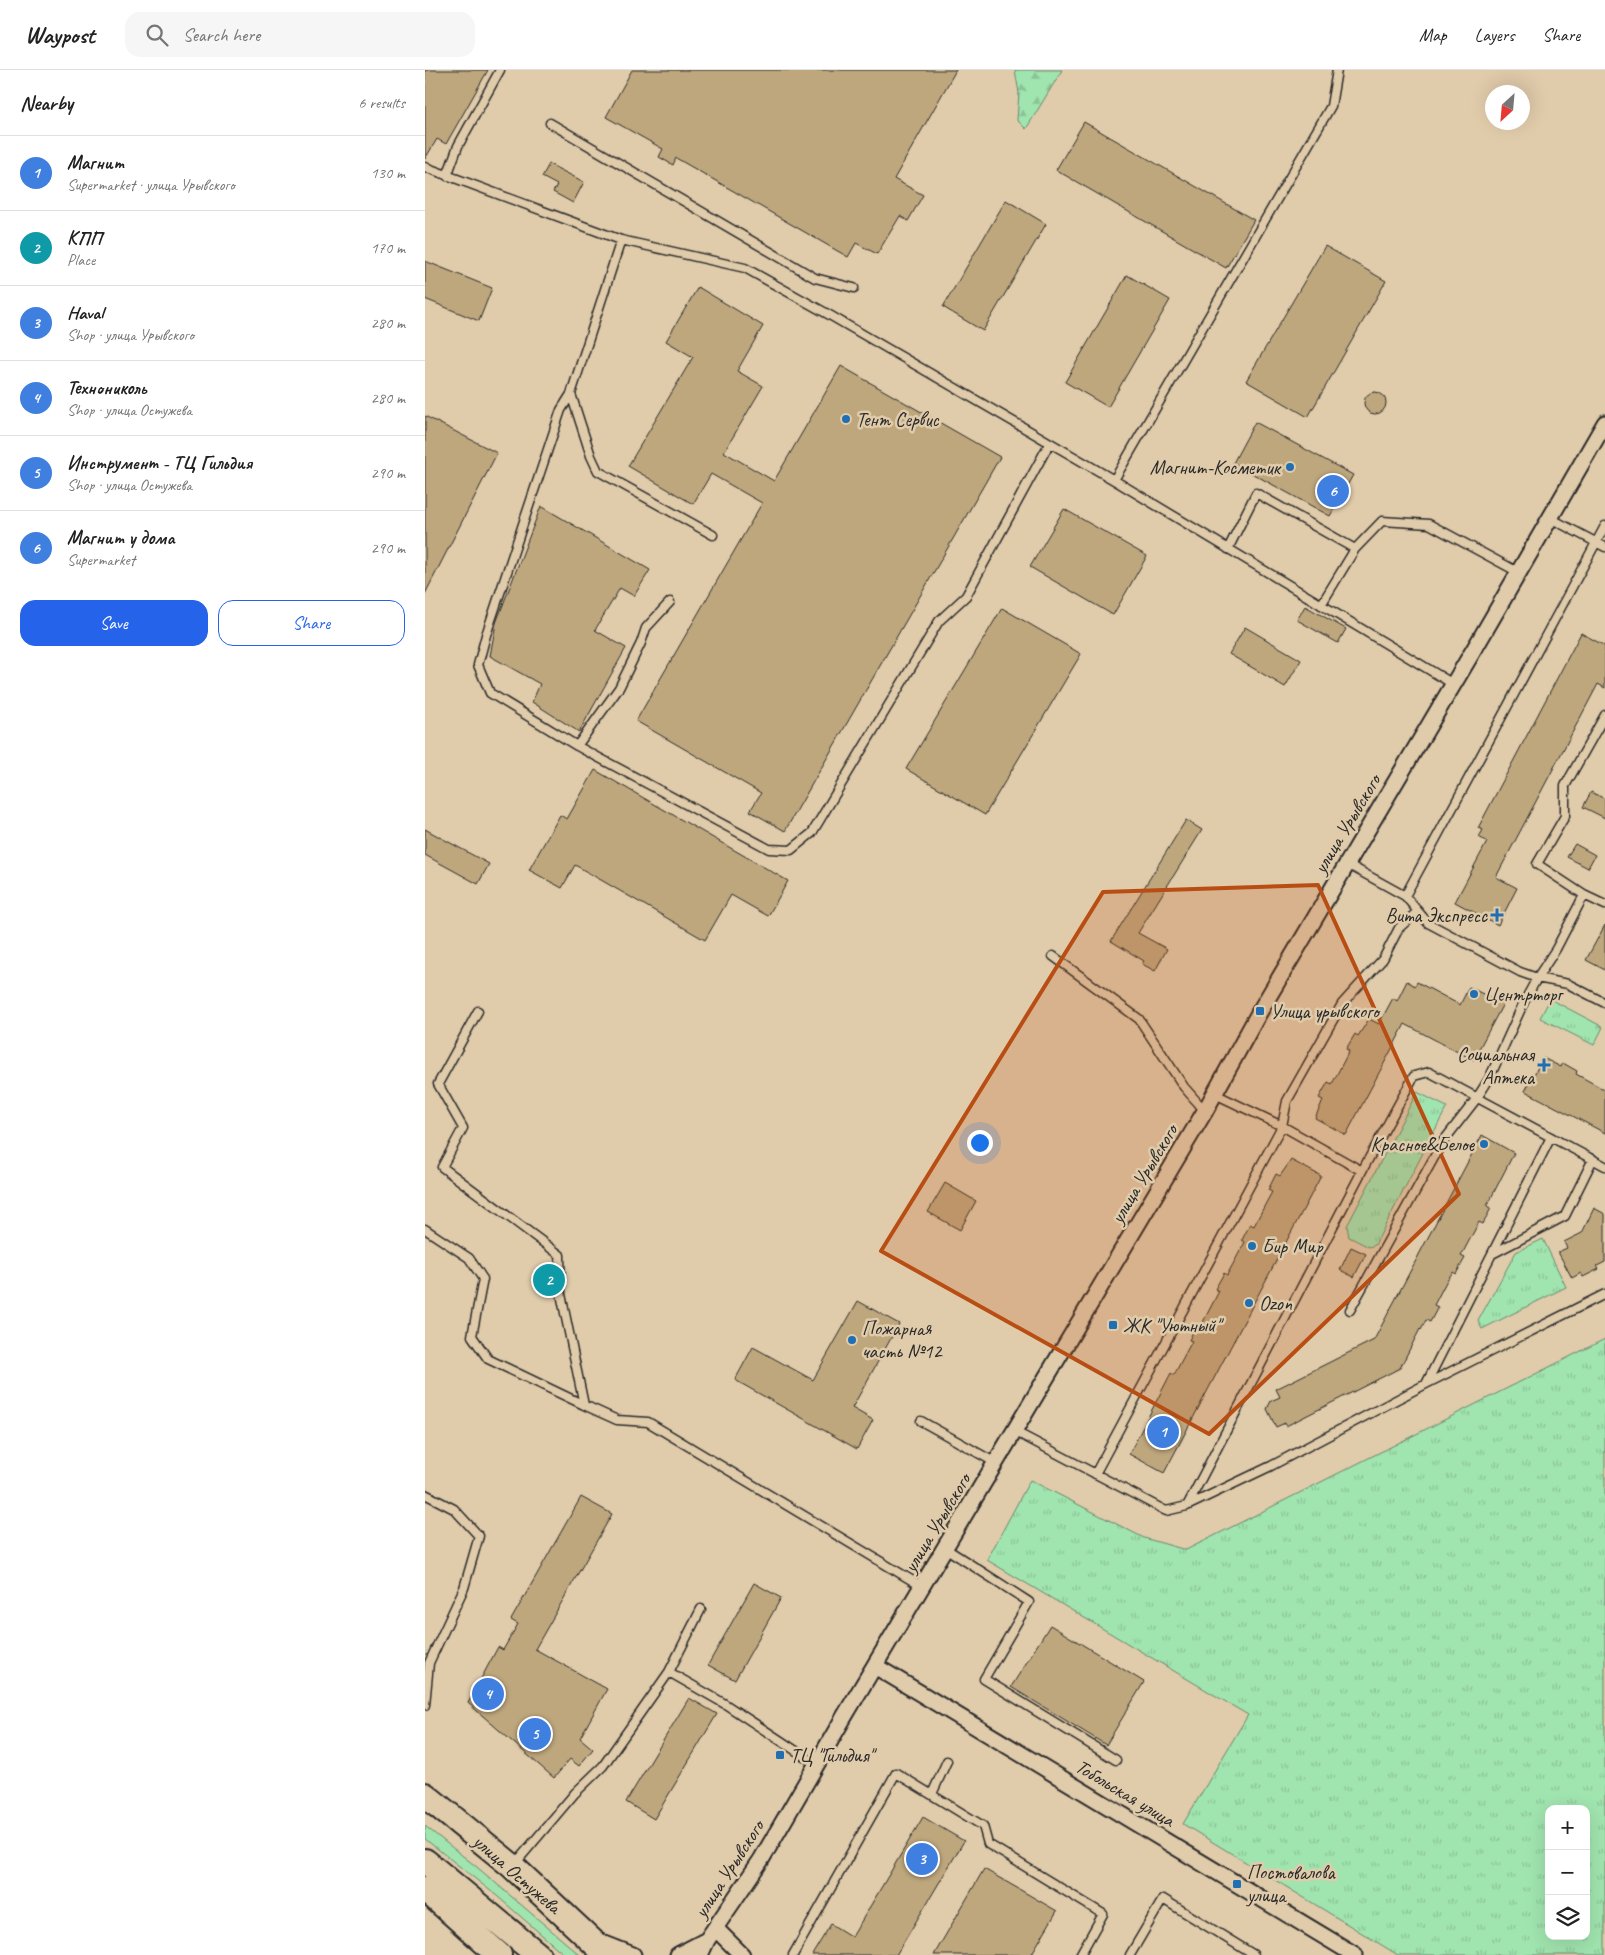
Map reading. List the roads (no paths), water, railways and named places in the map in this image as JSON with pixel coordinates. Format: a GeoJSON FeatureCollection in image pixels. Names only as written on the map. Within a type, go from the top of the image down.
{"type":"FeatureCollection","features":[{"type":"Feature","properties":{"kind":"main road","name":"улица Остужева"},"geometry":{"type":"LineString","coordinates":[[425,1795],[512,1866],[607,1955]]}},
{"type":"Feature","properties":{"kind":"main road"},"geometry":{"type":"LineString","coordinates":[[425,1861],[538,1955]]}},
{"type":"Feature","properties":{"kind":"main road"},"geometry":{"type":"LineString","coordinates":[[425,1889],[488,1949]]}},
{"type":"Feature","properties":{"kind":"street","name":"улица Урывского"},"geometry":{"type":"LineString","coordinates":[[700,1955],[711,1934],[761,1860],[816,1764],[1205,1111],[1260,1011],[1605,423]]}},
{"type":"Feature","properties":{"kind":"street","name":"Тобольская улица"},"geometry":{"type":"LineString","coordinates":[[875,1666],[1355,1955]]}},
{"type":"Feature","properties":{"kind":"street"},"geometry":{"type":"LineString","coordinates":[[678,1955],[711,1934],[742,1955]]}},
{"type":"Feature","properties":{"kind":"street"},"geometry":{"type":"LineString","coordinates":[[586,1935],[633,1955]]}},
{"type":"Feature","properties":{"kind":"lane"},"geometry":{"type":"LineString","coordinates":[[447,176],[458,146],[501,70]]}},
{"type":"Feature","properties":{"kind":"lane"},"geometry":{"type":"LineString","coordinates":[[1114,480],[1331,106],[1337,70]]}},
{"type":"Feature","properties":{"kind":"lane"},"geometry":{"type":"LineString","coordinates":[[550,123],[815,278],[855,288]]}},
{"type":"Feature","properties":{"kind":"lane"},"geometry":{"type":"LineString","coordinates":[[425,167],[621,240],[745,268],[1114,480],[1453,684]]}},
{"type":"Feature","properties":{"kind":"lane"},"geometry":{"type":"LineString","coordinates":[[621,240],[571,394],[561,410],[486,635],[478,665],[490,693],[577,746],[769,849],[791,850],[812,833],[939,621],[966,596],[1049,444]]}},
{"type":"Feature","properties":{"kind":"lane"},"geometry":{"type":"LineString","coordinates":[[571,394],[598,472],[713,534]]}},
{"type":"Feature","properties":{"kind":"lane"},"geometry":{"type":"LineString","coordinates":[[1228,549],[1256,493],[1355,550]]}},
{"type":"Feature","properties":{"kind":"lane"},"geometry":{"type":"LineString","coordinates":[[1550,518],[1605,547]]}},
{"type":"Feature","properties":{"kind":"lane"},"geometry":{"type":"LineString","coordinates":[[1321,605],[1355,550],[1382,521],[1429,524],[1518,572]]}},
{"type":"Feature","properties":{"kind":"lane"},"geometry":{"type":"LineString","coordinates":[[1405,896],[1605,526]]}},
{"type":"Feature","properties":{"kind":"lane"},"geometry":{"type":"LineString","coordinates":[[577,746],[619,688],[647,628],[670,602]]}},
{"type":"Feature","properties":{"kind":"lane"},"geometry":{"type":"LineString","coordinates":[[1605,715],[1565,786],[1565,816],[1537,864],[1605,905]]}},
{"type":"Feature","properties":{"kind":"lane"},"geometry":{"type":"LineString","coordinates":[[1347,864],[1405,896],[1428,923],[1521,972],[1537,978],[1568,984],[1605,1003]]}},
{"type":"Feature","properties":{"kind":"lane"},"geometry":{"type":"LineString","coordinates":[[1350,1310],[1442,1143],[1489,1080],[1537,978],[1556,949],[1584,894]]}},
{"type":"Feature","properties":{"kind":"lane"},"geometry":{"type":"LineString","coordinates":[[1095,1474],[1282,1126],[1287,1101],[1342,1004],[1383,959],[1399,928],[1417,912]]}},
{"type":"Feature","properties":{"kind":"lane"},"geometry":{"type":"LineString","coordinates":[[1053,956],[1139,1019],[1184,1087],[1205,1111]]}},
{"type":"Feature","properties":{"kind":"lane"},"geometry":{"type":"LineString","coordinates":[[478,1011],[438,1084],[463,1128],[442,1167],[560,1255],[561,1294],[584,1405]]}},
{"type":"Feature","properties":{"kind":"lane"},"geometry":{"type":"LineString","coordinates":[[1187,1506],[1362,1171],[1414,1076],[1429,1072],[1605,1166]]}},
{"type":"Feature","properties":{"kind":"lane"},"geometry":{"type":"LineString","coordinates":[[1215,1094],[1282,1126],[1362,1171]]}},
{"type":"Feature","properties":{"kind":"lane"},"geometry":{"type":"LineString","coordinates":[[1426,1384],[1551,1137]]}},
{"type":"Feature","properties":{"kind":"lane"},"geometry":{"type":"LineString","coordinates":[[1491,1255],[1565,1216],[1593,1159]]}},
{"type":"Feature","properties":{"kind":"lane"},"geometry":{"type":"LineString","coordinates":[[425,1230],[469,1258],[483,1279],[472,1336],[488,1359],[617,1420],[648,1422],[923,1587]]}},
{"type":"Feature","properties":{"kind":"lane"},"geometry":{"type":"LineString","coordinates":[[1014,1431],[1166,1511],[1187,1506],[1271,1466],[1426,1384],[1605,1294]]}},
{"type":"Feature","properties":{"kind":"lane"},"geometry":{"type":"LineString","coordinates":[[921,1421],[996,1463]]}},
{"type":"Feature","properties":{"kind":"lane"},"geometry":{"type":"LineString","coordinates":[[425,1494],[454,1509],[479,1536],[464,1588],[427,1661],[425,1705]]}},
{"type":"Feature","properties":{"kind":"lane"},"geometry":{"type":"LineString","coordinates":[[945,1548],[1029,1602],[984,1679],[1117,1760]]}},
{"type":"Feature","properties":{"kind":"lane"},"geometry":{"type":"LineString","coordinates":[[512,1866],[575,1793],[603,1766],[669,1672],[701,1608]]}},
{"type":"Feature","properties":{"kind":"lane"},"geometry":{"type":"LineString","coordinates":[[669,1672],[725,1704],[816,1764]]}},
{"type":"Feature","properties":{"kind":"lane"},"geometry":{"type":"LineString","coordinates":[[932,1794],[947,1761]]}},
{"type":"Feature","properties":{"kind":"lane"},"geometry":{"type":"LineString","coordinates":[[793,1955],[896,1773],[983,1826],[988,1844],[1103,1914],[1080,1955]]}},
{"type":"Feature","properties":{"kind":"lane"},"geometry":{"type":"LineString","coordinates":[[1130,1955],[1163,1899],[1254,1955]]}},
{"type":"Feature","properties":{"kind":"place","name":"Тент Сервис"},"geometry":{"type":"Point","coordinates":[846,419]}},
{"type":"Feature","properties":{"kind":"place","name":"Магнит-Косметик"},"geometry":{"type":"Point","coordinates":[1290,467]}},
{"type":"Feature","properties":{"kind":"place","name":"Магнит у дома"},"geometry":{"type":"Point","coordinates":[1333,491]}},
{"type":"Feature","properties":{"kind":"place","name":"Вита Экспресс"},"geometry":{"type":"Point","coordinates":[1497,915]}},
{"type":"Feature","properties":{"kind":"place","name":"Центрторг"},"geometry":{"type":"Point","coordinates":[1474,994]}},
{"type":"Feature","properties":{"kind":"place","name":"Улица урывского"},"geometry":{"type":"Point","coordinates":[1260,1011]}},
{"type":"Feature","properties":{"kind":"place","name":"Социальная Аптека"},"geometry":{"type":"Point","coordinates":[1544,1065]}},
{"type":"Feature","properties":{"kind":"place","name":"Красное&Белое"},"geometry":{"type":"Point","coordinates":[1484,1144]}},
{"type":"Feature","properties":{"kind":"place","name":"Бир Мир"},"geometry":{"type":"Point","coordinates":[1252,1246]}},
{"type":"Feature","properties":{"kind":"place","name":"КПП"},"geometry":{"type":"Point","coordinates":[549,1280]}},
{"type":"Feature","properties":{"kind":"place","name":"Ozon"},"geometry":{"type":"Point","coordinates":[1249,1303]}},
{"type":"Feature","properties":{"kind":"place","name":"ЖК \"Уютный\""},"geometry":{"type":"Point","coordinates":[1113,1325]}},
{"type":"Feature","properties":{"kind":"place","name":"Пожарная часть №12"},"geometry":{"type":"Point","coordinates":[852,1340]}},
{"type":"Feature","properties":{"kind":"place","name":"Магнит"},"geometry":{"type":"Point","coordinates":[1163,1432]}},
{"type":"Feature","properties":{"kind":"place","name":"Технониколь"},"geometry":{"type":"Point","coordinates":[488,1694]}},
{"type":"Feature","properties":{"kind":"place","name":"Инструмент - ТЦ Гильдия"},"geometry":{"type":"Point","coordinates":[535,1734]}},
{"type":"Feature","properties":{"kind":"place","name":"ТЦ \"Гильдия\""},"geometry":{"type":"Point","coordinates":[780,1755]}},
{"type":"Feature","properties":{"kind":"place","name":"Haval"},"geometry":{"type":"Point","coordinates":[922,1859]}},
{"type":"Feature","properties":{"kind":"place","name":"Постовалова улица"},"geometry":{"type":"Point","coordinates":[1237,1884]}}]}
